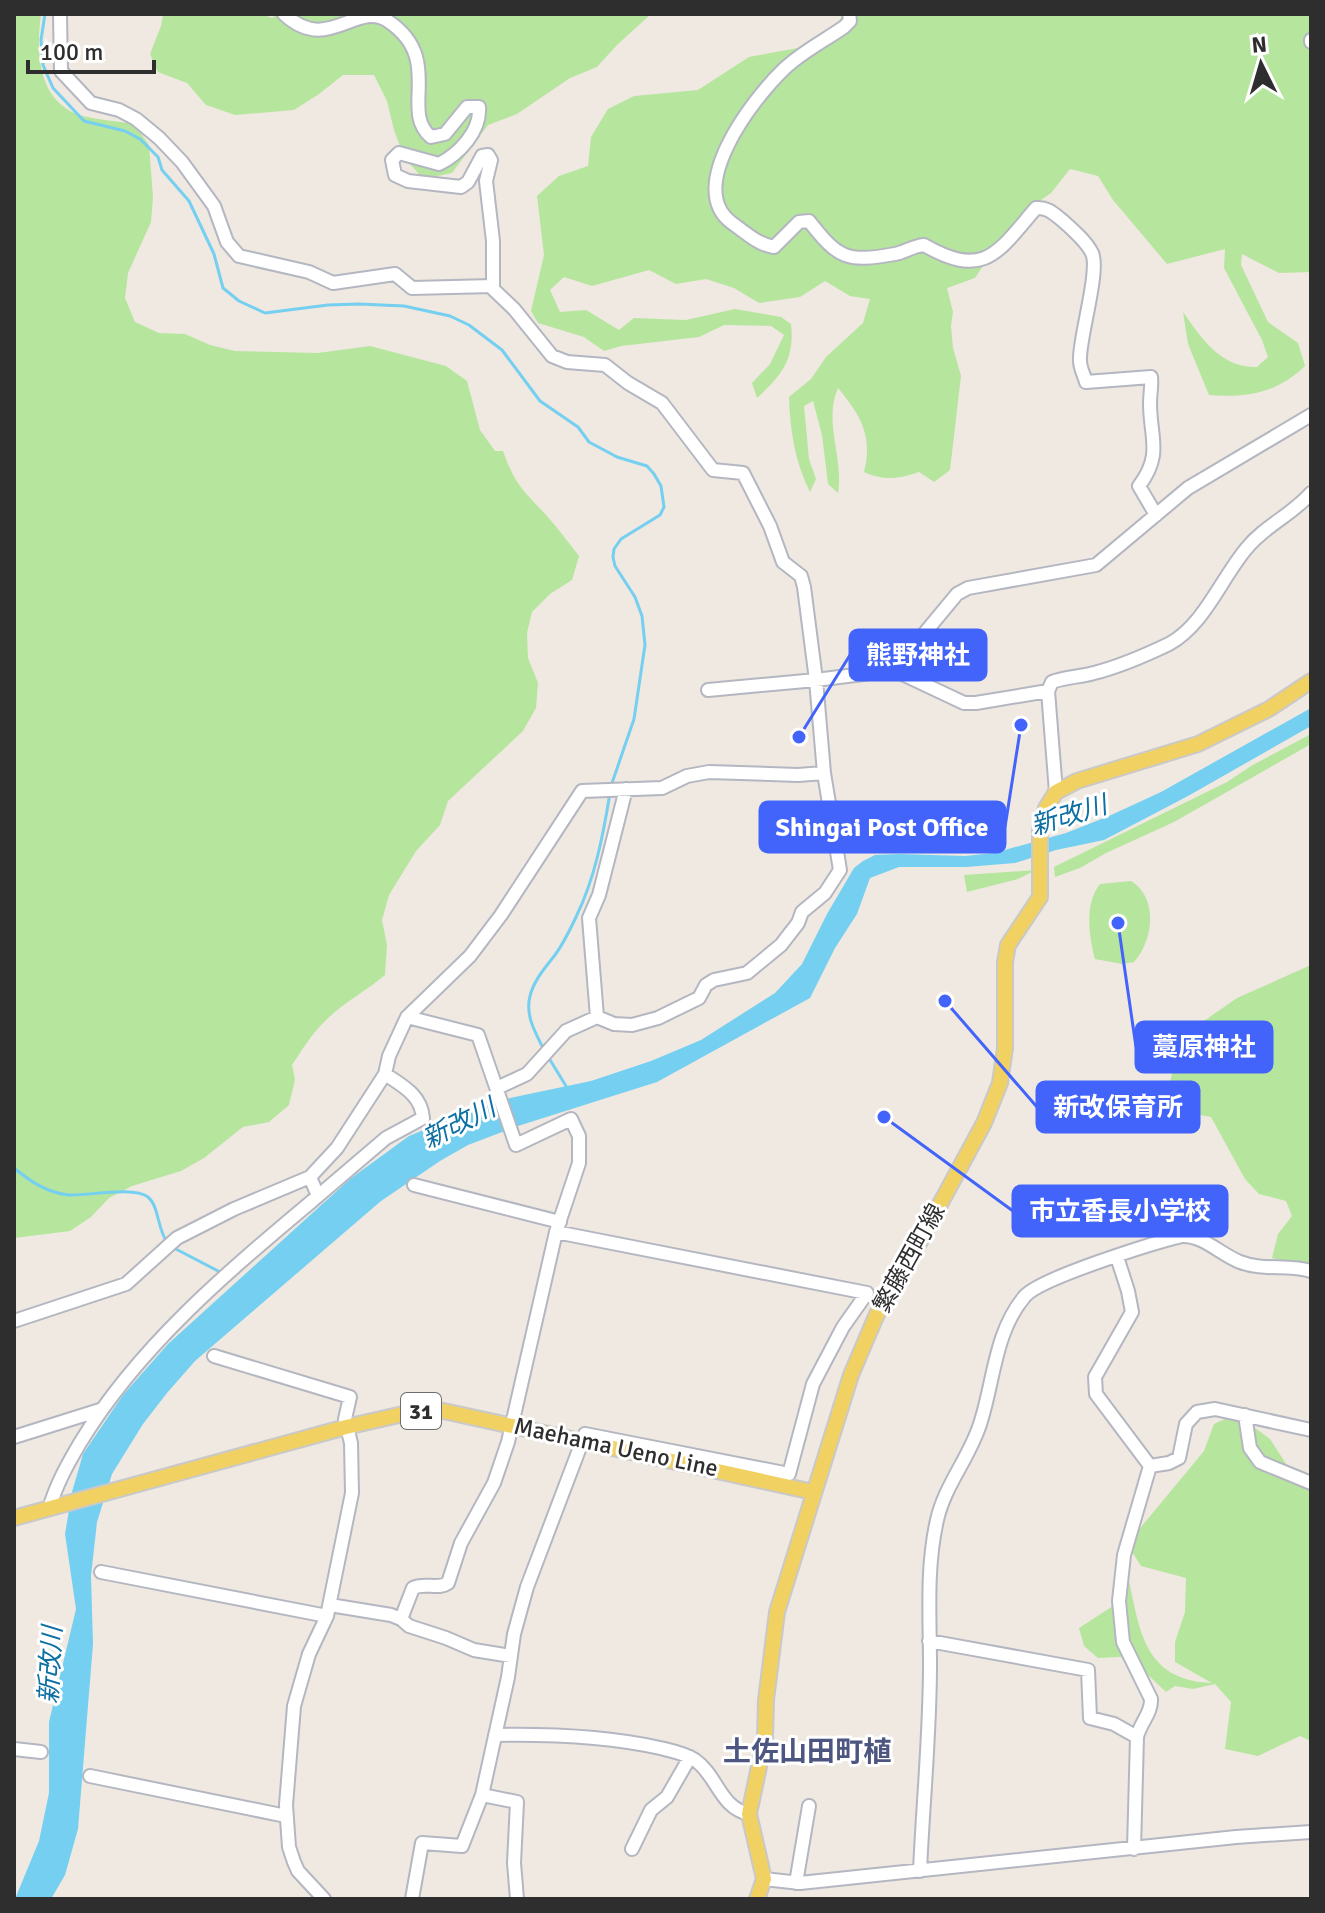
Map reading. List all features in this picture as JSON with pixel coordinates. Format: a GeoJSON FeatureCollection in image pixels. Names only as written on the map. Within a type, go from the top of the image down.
{"type":"FeatureCollection","features":[{"type":"Feature","properties":{"kind":"main road"},"geometry":{"type":"LineString","coordinates":[[1056,792],[1077,781],[1198,744],[1269,709],[1311,681]]}},
{"type":"Feature","properties":{"kind":"main road","name":"繁藤西町線"},"geometry":{"type":"LineString","coordinates":[[813,1492],[851,1375],[877,1314],[892,1293],[994,1102],[1005,1048],[1005,962],[1008,945],[1037,904],[1040,831],[1046,808],[1056,792]]}},
{"type":"Feature","properties":{"kind":"main road","name":"Maehama Ueno Line"},"geometry":{"type":"LineString","coordinates":[[17,1517],[346,1427],[412,1412],[439,1410],[813,1492]]}},
{"type":"Feature","properties":{"kind":"main road"},"geometry":{"type":"LineString","coordinates":[[757,1899],[764,1879],[749,1814],[765,1738],[774,1627],[813,1492]]}},
{"type":"Feature","properties":{"kind":"street"},"geometry":{"type":"LineString","coordinates":[[60,14],[61,71],[91,103],[119,110],[159,138],[182,162],[214,206],[227,242],[239,256],[309,272],[333,283],[395,274],[412,288],[493,286]]}},
{"type":"Feature","properties":{"kind":"street"},"geometry":{"type":"LineString","coordinates":[[284,14],[294,24],[310,30],[330,29],[358,18],[373,16],[385,19],[404,34],[417,51],[421,126],[431,137],[445,134],[467,107],[479,107],[477,126],[450,159],[439,164],[399,153],[392,160],[395,175],[408,181],[461,187],[468,182],[482,156],[488,155],[491,160],[486,181],[493,241],[493,286],[552,356],[567,362],[605,365],[662,403],[713,470],[743,473],[770,526],[783,562],[801,576],[816,680],[824,773],[840,870],[825,893],[802,912],[798,923],[781,945],[747,973],[714,980],[706,985],[699,998],[658,1018],[632,1025],[614,1024],[597,1017],[566,1031],[527,1074],[497,1088]]}},
{"type":"Feature","properties":{"kind":"street"},"geometry":{"type":"LineString","coordinates":[[849,14],[850,21],[844,27],[783,69],[737,129],[714,184],[720,210],[727,219],[766,246],[774,247],[799,222],[809,221],[831,249],[841,255],[895,254],[924,245],[960,261],[979,261],[995,254],[1036,208],[1044,207],[1053,213],[1078,234],[1094,255],[1094,273],[1080,358],[1086,382],[1151,377],[1150,404],[1156,447],[1153,460],[1139,486],[1156,515]]}},
{"type":"Feature","properties":{"kind":"street"},"geometry":{"type":"LineString","coordinates":[[894,670],[957,594],[968,588],[1096,565],[1188,488],[1311,415]]}},
{"type":"Feature","properties":{"kind":"street"},"geometry":{"type":"LineString","coordinates":[[1056,792],[1049,686],[1056,680],[1103,670],[1169,644],[1179,637],[1206,607],[1247,548],[1263,532],[1302,504],[1311,493]]}},
{"type":"Feature","properties":{"kind":"street"},"geometry":{"type":"LineString","coordinates":[[708,690],[894,670],[964,703],[1048,691]]}},
{"type":"Feature","properties":{"kind":"street"},"geometry":{"type":"LineString","coordinates":[[14,1321],[126,1284],[177,1238],[234,1209],[310,1177],[337,1148],[385,1074],[389,1056],[407,1017],[470,956],[501,915],[582,791],[662,788],[687,776],[709,772],[824,773]]}},
{"type":"Feature","properties":{"kind":"street"},"geometry":{"type":"LineString","coordinates":[[597,1017],[589,918],[599,895],[626,789]]}},
{"type":"Feature","properties":{"kind":"street"},"geometry":{"type":"LineString","coordinates":[[401,1619],[413,1588],[419,1584],[444,1586],[448,1583],[461,1543],[494,1483],[512,1424],[558,1227],[579,1163],[579,1136],[571,1119],[516,1145],[478,1035],[407,1017]]}},
{"type":"Feature","properties":{"kind":"street"},"geometry":{"type":"LineString","coordinates":[[53,1508],[55,1487],[100,1410],[140,1361],[191,1307],[386,1138],[423,1118],[422,1108],[411,1091],[385,1074]]}},
{"type":"Feature","properties":{"kind":"street"},"geometry":{"type":"LineString","coordinates":[[310,1177],[318,1196]]}},
{"type":"Feature","properties":{"kind":"street"},"geometry":{"type":"LineString","coordinates":[[412,1899],[422,1843],[462,1846],[482,1795],[514,1634],[527,1587],[585,1434],[789,1474],[813,1384],[843,1327],[867,1293],[558,1227],[414,1185]]}},
{"type":"Feature","properties":{"kind":"street"},"geometry":{"type":"LineString","coordinates":[[920,1871],[925,1808],[929,1557],[950,1482],[981,1424],[996,1359],[1015,1310],[1025,1295],[1036,1287],[1166,1239],[1194,1236],[1242,1263],[1259,1267],[1293,1266],[1311,1271]]}},
{"type":"Feature","properties":{"kind":"street"},"geometry":{"type":"LineString","coordinates":[[1117,1257],[1132,1312],[1095,1377],[1096,1394],[1150,1466],[1131,1526],[1120,1587],[1123,1642],[1151,1699],[1151,1707],[1137,1737],[1134,1849]]}},
{"type":"Feature","properties":{"kind":"street"},"geometry":{"type":"LineString","coordinates":[[214,1356],[350,1397],[346,1427],[351,1443],[352,1493],[329,1610],[309,1654],[294,1706],[286,1816],[289,1847],[298,1871],[324,1899]]}},
{"type":"Feature","properties":{"kind":"street"},"geometry":{"type":"LineString","coordinates":[[1150,1466],[1179,1458],[1186,1424],[1197,1412],[1215,1409],[1311,1430]]}},
{"type":"Feature","properties":{"kind":"street"},"geometry":{"type":"LineString","coordinates":[[14,1437],[100,1410]]}},
{"type":"Feature","properties":{"kind":"street"},"geometry":{"type":"LineString","coordinates":[[1245,1415],[1250,1448],[1260,1462],[1311,1483]]}},
{"type":"Feature","properties":{"kind":"street"},"geometry":{"type":"LineString","coordinates":[[14,1532],[17,1517]]}},
{"type":"Feature","properties":{"kind":"street"},"geometry":{"type":"LineString","coordinates":[[101,1572],[329,1610],[383,1613],[474,1650],[511,1656]]}},
{"type":"Feature","properties":{"kind":"street"},"geometry":{"type":"LineString","coordinates":[[929,1641],[1088,1670],[1090,1718],[1114,1724],[1137,1737]]}},
{"type":"Feature","properties":{"kind":"street"},"geometry":{"type":"LineString","coordinates":[[495,1735],[543,1734],[619,1739],[690,1757],[705,1768],[728,1804],[749,1814]]}},
{"type":"Feature","properties":{"kind":"street"},"geometry":{"type":"LineString","coordinates":[[14,1749],[41,1752]]}},
{"type":"Feature","properties":{"kind":"street"},"geometry":{"type":"LineString","coordinates":[[632,1849],[651,1810],[667,1797],[690,1757]]}},
{"type":"Feature","properties":{"kind":"street"},"geometry":{"type":"LineString","coordinates":[[90,1776],[286,1816]]}},
{"type":"Feature","properties":{"kind":"street"},"geometry":{"type":"LineString","coordinates":[[482,1795],[517,1802],[514,1863],[517,1899]]}},
{"type":"Feature","properties":{"kind":"street"},"geometry":{"type":"LineString","coordinates":[[796,1883],[809,1806]]}},
{"type":"Feature","properties":{"kind":"street"},"geometry":{"type":"LineString","coordinates":[[764,1879],[796,1883],[1236,1837],[1311,1832]]}},
{"type":"Feature","properties":{"kind":"green space"},"geometry":{"type":"Polygon","coordinates":[[[14,14],[41,14],[40,60],[48,88],[56,100],[83,116],[134,124],[149,145],[153,197],[151,222],[128,273],[125,298],[135,322],[159,333],[185,334],[235,351],[318,353],[370,346],[446,366],[467,381],[480,430],[495,451],[503,451],[520,486],[579,556],[572,580],[550,594],[532,612],[527,633],[528,658],[538,683],[536,708],[523,731],[448,801],[440,825],[416,851],[389,895],[382,920],[387,945],[385,975],[337,1010],[311,1038],[292,1065],[295,1080],[289,1105],[269,1122],[243,1127],[204,1158],[181,1171],[132,1186],[109,1198],[91,1217],[70,1231],[14,1238],[14,14]]]}},
{"type":"Feature","properties":{"kind":"green space"},"geometry":{"type":"Polygon","coordinates":[[[163,14],[261,14],[272,18],[278,14],[651,14],[597,67],[570,78],[517,114],[488,125],[452,173],[423,179],[404,157],[387,101],[374,75],[343,75],[294,110],[235,115],[206,105],[187,83],[158,72],[150,54],[163,14]]]}},
{"type":"Feature","properties":{"kind":"green space"},"geometry":{"type":"Polygon","coordinates":[[[842,14],[1311,14],[1311,272],[1279,273],[1242,254],[1241,265],[1268,322],[1298,343],[1305,366],[1284,382],[1261,392],[1236,396],[1209,395],[1188,344],[1183,312],[1205,342],[1233,363],[1257,367],[1268,357],[1224,268],[1225,249],[1167,264],[1113,200],[1098,176],[1070,169],[1051,193],[1027,210],[1017,238],[991,254],[975,278],[947,288],[953,312],[953,348],[961,376],[950,470],[934,482],[919,472],[892,478],[864,472],[867,448],[863,427],[838,388],[833,427],[838,493],[828,484],[822,435],[813,401],[804,406],[809,459],[816,479],[810,492],[797,458],[789,397],[811,379],[826,357],[863,323],[870,299],[850,296],[825,281],[800,297],[759,303],[734,288],[706,279],[676,284],[649,270],[592,286],[564,277],[550,290],[560,312],[586,310],[619,330],[634,318],[686,320],[735,309],[781,317],[791,324],[789,357],[780,374],[757,398],[752,383],[770,364],[784,335],[771,326],[724,325],[699,337],[621,346],[604,351],[584,337],[538,323],[531,311],[544,255],[537,196],[559,176],[588,166],[591,137],[608,109],[634,96],[698,90],[749,57],[809,46],[836,35],[842,14]]]}},
{"type":"Feature","properties":{"kind":"green space"},"geometry":{"type":"Polygon","coordinates":[[[1311,734],[1311,744],[1174,822],[1055,877],[1054,867],[1227,782],[1311,734]]]}},
{"type":"Feature","properties":{"kind":"green space"},"geometry":{"type":"Polygon","coordinates":[[[1036,870],[1018,879],[967,892],[964,875],[1036,870]]]}},
{"type":"Feature","properties":{"kind":"green space"},"geometry":{"type":"Polygon","coordinates":[[[1131,881],[1146,897],[1149,908],[1149,931],[1141,953],[1134,962],[1122,964],[1095,959],[1089,920],[1095,892],[1100,884],[1131,881]]]}},
{"type":"Feature","properties":{"kind":"green space"},"geometry":{"type":"Polygon","coordinates":[[[1311,965],[1311,1265],[1306,1266],[1272,1258],[1278,1234],[1292,1216],[1286,1201],[1259,1194],[1245,1179],[1211,1117],[1180,1111],[1167,1100],[1173,1067],[1201,1023],[1237,998],[1311,965]]]}},
{"type":"Feature","properties":{"kind":"green space"},"geometry":{"type":"Polygon","coordinates":[[[1236,1414],[1270,1439],[1290,1470],[1311,1477],[1311,1741],[1300,1736],[1258,1756],[1225,1749],[1231,1702],[1215,1684],[1193,1689],[1175,1686],[1166,1692],[1147,1674],[1136,1656],[1098,1658],[1084,1646],[1079,1628],[1120,1599],[1127,1572],[1141,1631],[1158,1662],[1189,1680],[1212,1683],[1175,1662],[1175,1642],[1185,1612],[1186,1578],[1141,1566],[1127,1544],[1204,1451],[1214,1424],[1236,1414]]]}},
{"type":"Feature","properties":{"kind":"water","name":"新改川"},"geometry":{"type":"Polygon","coordinates":[[[1311,708],[1311,726],[1104,840],[1015,863],[899,867],[870,878],[857,914],[835,948],[810,998],[657,1082],[518,1126],[468,1145],[440,1161],[381,1201],[195,1361],[143,1424],[112,1474],[97,1522],[91,1576],[93,1644],[78,1829],[65,1875],[51,1899],[15,1899],[39,1841],[49,1793],[49,1722],[76,1609],[65,1534],[72,1492],[83,1454],[123,1395],[168,1344],[350,1179],[409,1136],[510,1098],[591,1081],[651,1061],[701,1040],[775,993],[802,964],[854,868],[863,861],[875,855],[965,856],[994,853],[1066,833],[1161,792],[1311,708]]]}},
{"type":"Feature","properties":{"kind":"waterway"},"geometry":{"type":"LineString","coordinates":[[45,14],[41,40],[43,65],[53,88],[84,121],[125,131],[140,139],[158,157],[162,170],[189,201],[214,254],[223,288],[239,301],[265,313],[359,304],[404,306],[450,316],[469,325],[502,350],[540,401],[578,427],[589,442],[617,457],[647,466],[654,474],[661,486],[664,507],[660,515],[621,539],[614,549],[615,566],[635,597],[642,616],[645,645],[634,719],[611,786]]}},
{"type":"Feature","properties":{"kind":"waterway"},"geometry":{"type":"LineString","coordinates":[[543,1048],[530,1017],[530,996],[537,979],[564,942],[583,902],[598,856],[610,793]]}},
{"type":"Feature","properties":{"kind":"waterway"},"geometry":{"type":"LineString","coordinates":[[547,1055],[566,1086]]}},
{"type":"Feature","properties":{"kind":"waterway"},"geometry":{"type":"LineString","coordinates":[[14,1168],[39,1186],[61,1194],[132,1192],[148,1197],[167,1242]]}},
{"type":"Feature","properties":{"kind":"waterway"},"geometry":{"type":"LineString","coordinates":[[172,1247],[222,1273]]}},
{"type":"Feature","properties":{"kind":"place","name":"Shingai Post Office"},"geometry":{"type":"Point","coordinates":[1021,725]}},
{"type":"Feature","properties":{"kind":"place","name":"熊野神社"},"geometry":{"type":"Point","coordinates":[799,737]}},
{"type":"Feature","properties":{"kind":"place","name":"藁原神社"},"geometry":{"type":"Point","coordinates":[1118,923]}},
{"type":"Feature","properties":{"kind":"place","name":"新改保育所"},"geometry":{"type":"Point","coordinates":[945,1001]}},
{"type":"Feature","properties":{"kind":"place","name":"市立香長小学校"},"geometry":{"type":"Point","coordinates":[884,1117]}},
{"type":"Feature","properties":{"kind":"district","name":"土佐山田町植"},"geometry":{"type":"Point","coordinates":[807,1752]}}]}
